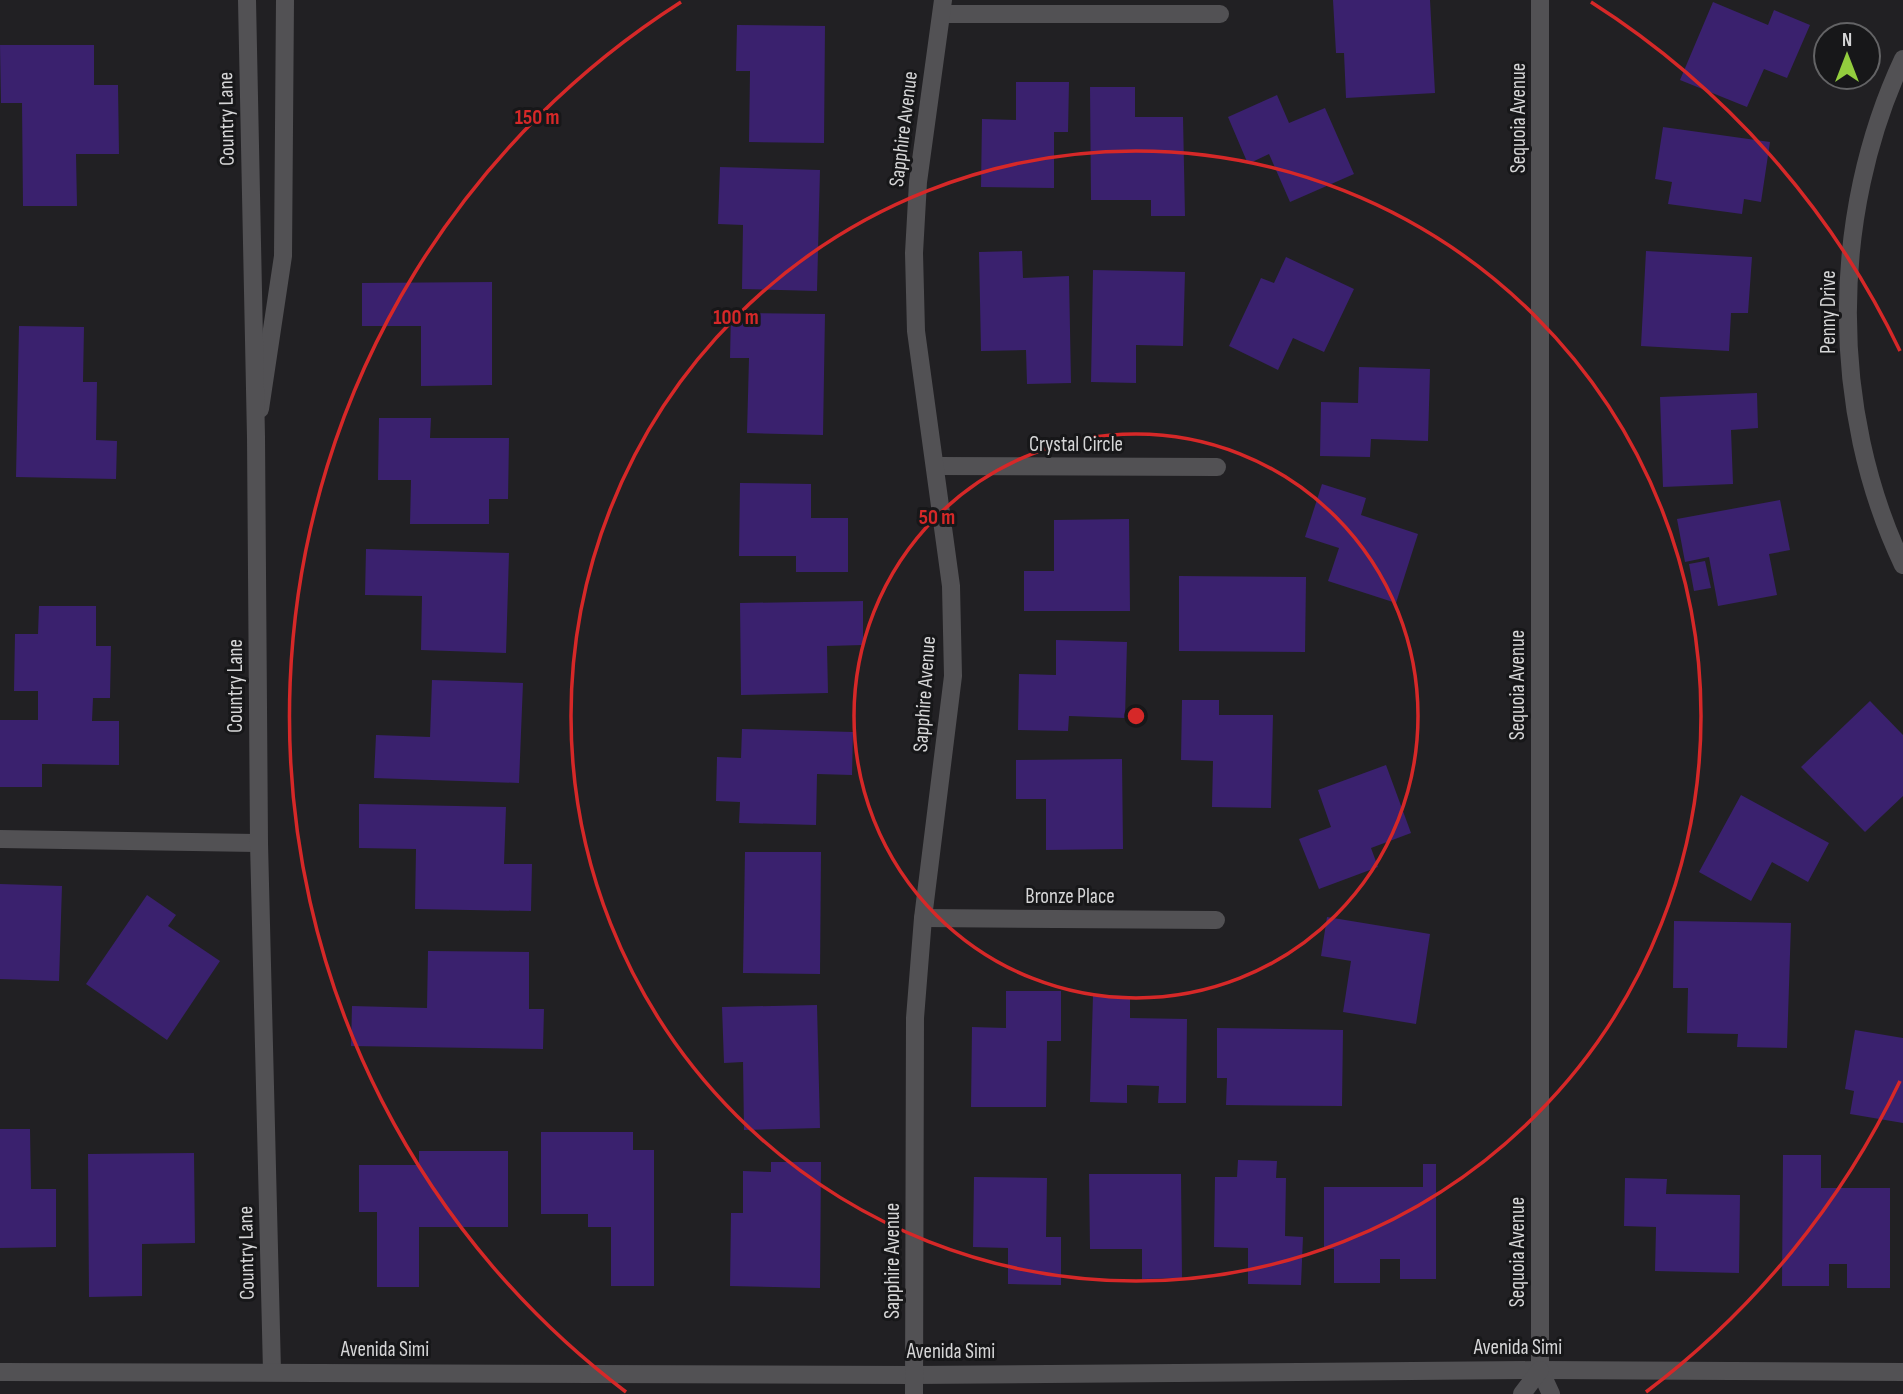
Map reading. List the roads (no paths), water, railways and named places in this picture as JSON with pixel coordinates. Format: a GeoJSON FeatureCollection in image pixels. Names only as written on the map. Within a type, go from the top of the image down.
{"type":"FeatureCollection","features":[{"type":"Feature","properties":{"kind":"street","name":"Country Lane"},"geometry":{"type":"LineString","coordinates":[[247,0],[256,437],[259,843],[272,1371]]}},
{"type":"Feature","properties":{"kind":"street"},"geometry":{"type":"LineString","coordinates":[[256,437],[283,256],[285,0]]}},
{"type":"Feature","properties":{"kind":"street","name":"Sequoia Avenue"},"geometry":{"type":"LineString","coordinates":[[1541,0],[1539,1370],[1551,1394]]}},
{"type":"Feature","properties":{"kind":"street"},"geometry":{"type":"LineString","coordinates":[[943,7],[1220,14]]}},
{"type":"Feature","properties":{"kind":"street","name":"Sapphire Avenue"},"geometry":{"type":"LineString","coordinates":[[914,1394],[915,1018],[923,918],[953,676],[951,586],[916,331],[914,253],[918,182],[943,7]]}},
{"type":"Feature","properties":{"kind":"street","name":"Penny Drive"},"geometry":{"type":"LineString","coordinates":[[1903,59],[1868,150],[1853,223],[1847,343],[1866,465],[1888,534],[1903,565]]}},
{"type":"Feature","properties":{"kind":"street","name":"Crystal Circle"},"geometry":{"type":"LineString","coordinates":[[934,466],[1217,467]]}},
{"type":"Feature","properties":{"kind":"street"},"geometry":{"type":"LineString","coordinates":[[0,839],[259,843]]}},
{"type":"Feature","properties":{"kind":"street","name":"Bronze Place"},"geometry":{"type":"LineString","coordinates":[[923,918],[1216,920]]}},
{"type":"Feature","properties":{"kind":"street"},"geometry":{"type":"LineString","coordinates":[[1522,1394],[1539,1370]]}},
{"type":"Feature","properties":{"kind":"street","name":"Avenida Simi"},"geometry":{"type":"LineString","coordinates":[[0,1372],[914,1375],[1539,1370],[1903,1372]]}}]}
